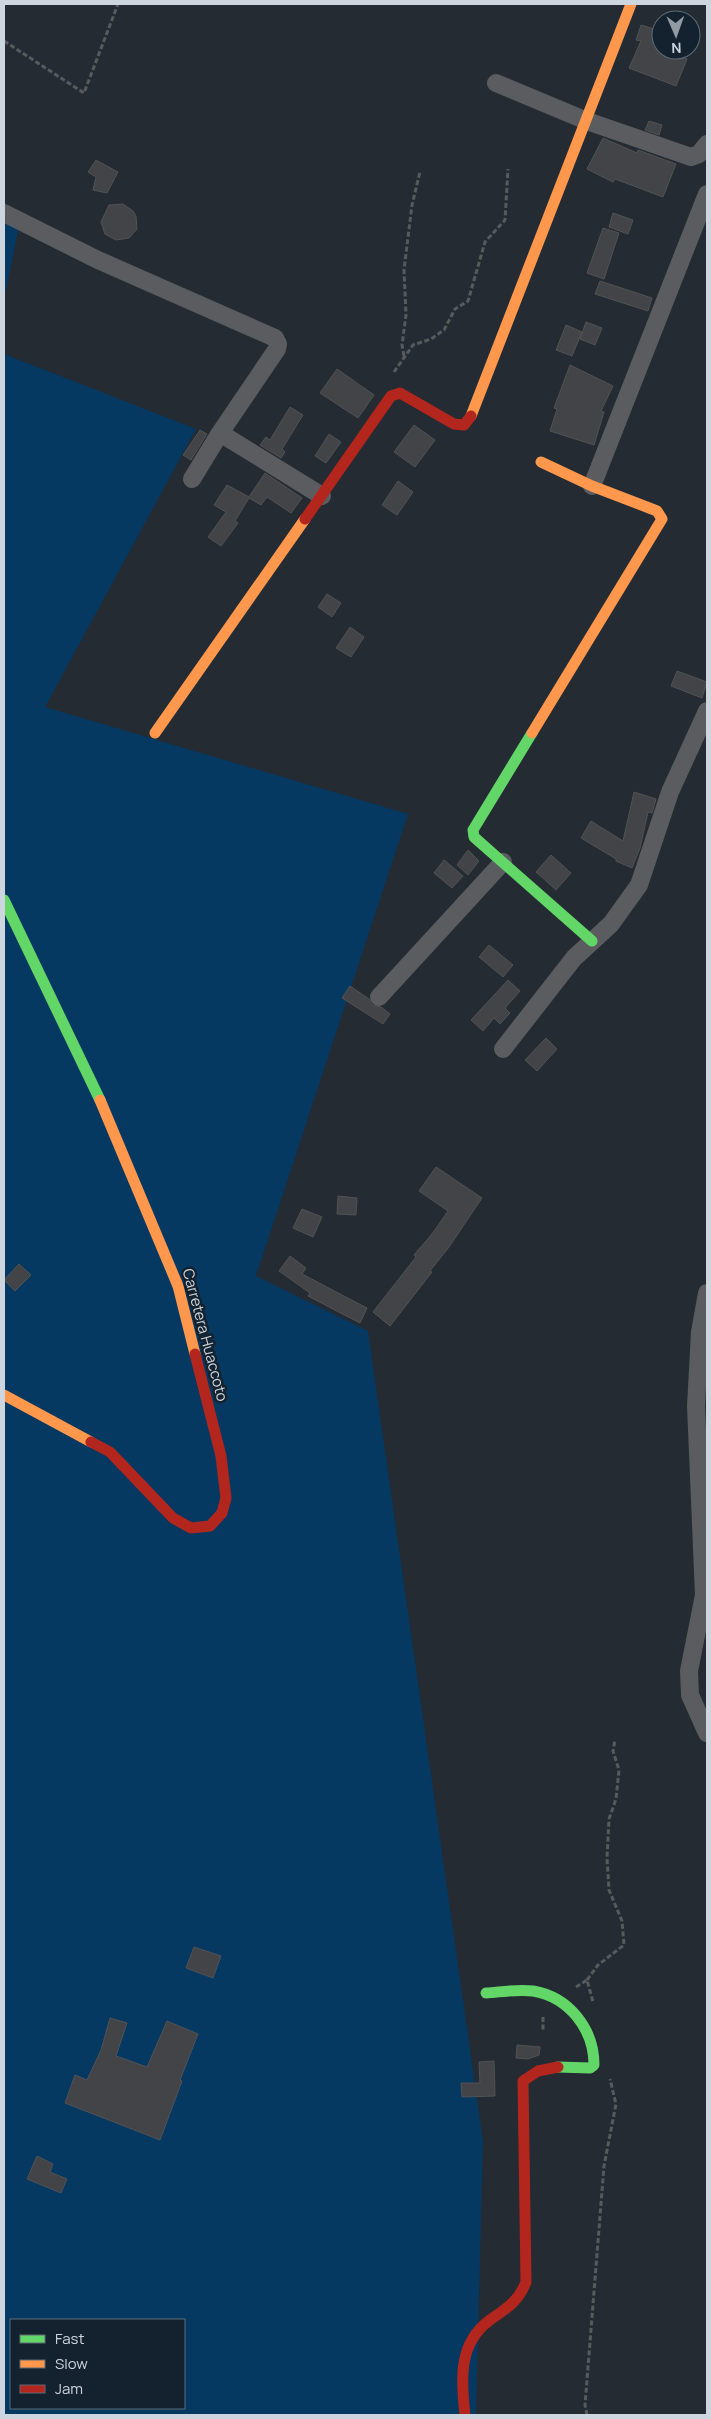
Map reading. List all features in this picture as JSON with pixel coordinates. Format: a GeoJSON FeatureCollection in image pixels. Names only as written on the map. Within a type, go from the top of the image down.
{"type":"FeatureCollection","features":[{"type":"Feature","properties":{"kind":"street"},"geometry":{"type":"LineString","coordinates":[[155,733],[394,393],[400,393],[454,424],[464,425],[469,421],[631,4]]}},
{"type":"Feature","properties":{"kind":"street"},"geometry":{"type":"LineString","coordinates":[[496,82],[587,121],[691,158],[699,154],[707,144]]}},
{"type":"Feature","properties":{"kind":"street"},"geometry":{"type":"LineString","coordinates":[[592,486],[707,194]]}},
{"type":"Feature","properties":{"kind":"street"},"geometry":{"type":"LineString","coordinates":[[4,214],[98,260],[275,338],[278,344],[277,349],[220,433],[192,479]]}},
{"type":"Feature","properties":{"kind":"street"},"geometry":{"type":"LineString","coordinates":[[220,433],[322,496]]}},
{"type":"Feature","properties":{"kind":"street"},"geometry":{"type":"LineString","coordinates":[[542,462],[592,486],[657,511],[662,519],[473,830],[474,838],[592,941]]}},
{"type":"Feature","properties":{"kind":"street"},"geometry":{"type":"LineString","coordinates":[[503,1049],[574,958],[611,924],[639,885],[670,792],[707,711]]}},
{"type":"Feature","properties":{"kind":"street"},"geometry":{"type":"LineString","coordinates":[[379,997],[503,862]]}},
{"type":"Feature","properties":{"kind":"street","name":"Carretera Huaccoto"},"geometry":{"type":"LineString","coordinates":[[4,900],[95,1087],[178,1286],[222,1456],[226,1498],[222,1513],[210,1526],[191,1528],[173,1518],[110,1452],[4,1394]]}},
{"type":"Feature","properties":{"kind":"street"},"geometry":{"type":"LineString","coordinates":[[707,1293],[700,1332],[696,1406],[704,1595],[689,1671],[690,1695],[707,1734]]}},
{"type":"Feature","properties":{"kind":"street"},"geometry":{"type":"LineString","coordinates":[[465,2415],[461,2387],[469,2342],[484,2326],[521,2298],[526,2282],[523,2081],[532,2072],[543,2068],[588,2068],[594,2065],[590,2031],[557,1999],[535,1991],[486,1993]]}},
{"type":"Feature","properties":{"kind":"path"},"geometry":{"type":"LineString","coordinates":[[4,41],[84,93],[118,4]]}},
{"type":"Feature","properties":{"kind":"path"},"geometry":{"type":"LineString","coordinates":[[389,398],[387,389],[404,356],[413,345],[431,339],[444,330],[455,309],[468,301],[485,242],[505,220],[508,170]]}},
{"type":"Feature","properties":{"kind":"path"},"geometry":{"type":"LineString","coordinates":[[404,356],[402,345],[406,315],[404,270],[412,205],[420,172]]}},
{"type":"Feature","properties":{"kind":"path"},"geometry":{"type":"LineString","coordinates":[[543,2032],[543,2012],[557,1999],[587,1980],[598,1965],[624,1945],[622,1920],[610,1890],[607,1858],[609,1819],[616,1799],[619,1770],[613,1751],[615,1740]]}},
{"type":"Feature","properties":{"kind":"path"},"geometry":{"type":"LineString","coordinates":[[587,1980],[595,2010]]}},
{"type":"Feature","properties":{"kind":"path"},"geometry":{"type":"LineString","coordinates":[[587,2415],[585,2405],[604,2166],[616,2104],[610,2076]]}},
{"type":"Feature","properties":{"kind":"shaded area"},"geometry":{"type":"Polygon","coordinates":[[[4,208],[21,216],[4,300],[4,208]]]}},
{"type":"Feature","properties":{"kind":"shaded area"},"geometry":{"type":"Polygon","coordinates":[[[4,354],[196,429],[45,707],[408,814],[256,1276],[368,1331],[483,2141],[476,2415],[4,2415],[4,354]]]}},
{"type":"Feature","properties":{"kind":"building"},"geometry":{"type":"Polygon","coordinates":[[[641,25],[651,28],[651,60],[687,60],[676,86],[629,68],[641,41],[636,40],[641,25]]]}},
{"type":"Feature","properties":{"kind":"building"},"geometry":{"type":"Polygon","coordinates":[[[649,121],[662,125],[659,135],[645,130],[649,121]]]}},
{"type":"Feature","properties":{"kind":"building"},"geometry":{"type":"Polygon","coordinates":[[[603,138],[637,153],[638,150],[676,164],[663,197],[615,179],[613,182],[587,169],[603,138]]]}},
{"type":"Feature","properties":{"kind":"building"},"geometry":{"type":"Polygon","coordinates":[[[96,160],[118,172],[107,193],[93,190],[96,177],[88,172],[96,160]]]}},
{"type":"Feature","properties":{"kind":"building"},"geometry":{"type":"Polygon","coordinates":[[[123,204],[133,211],[136,216],[137,229],[129,238],[116,240],[105,234],[101,222],[109,205],[123,204]]]}},
{"type":"Feature","properties":{"kind":"building"},"geometry":{"type":"Polygon","coordinates":[[[613,213],[633,220],[628,234],[609,227],[613,213]]]}},
{"type":"Feature","properties":{"kind":"building"},"geometry":{"type":"Polygon","coordinates":[[[603,228],[619,233],[604,279],[587,273],[603,228]]]}},
{"type":"Feature","properties":{"kind":"building"},"geometry":{"type":"Polygon","coordinates":[[[600,281],[652,298],[648,311],[595,294],[600,281]]]}},
{"type":"Feature","properties":{"kind":"building"},"geometry":{"type":"Polygon","coordinates":[[[586,322],[602,328],[595,345],[580,339],[586,322]]]}},
{"type":"Feature","properties":{"kind":"building"},"geometry":{"type":"Polygon","coordinates":[[[566,325],[582,332],[572,356],[556,350],[566,325]]]}},
{"type":"Feature","properties":{"kind":"building"},"geometry":{"type":"Polygon","coordinates":[[[570,365],[613,386],[601,411],[604,412],[594,445],[550,431],[557,409],[554,408],[570,365]]]}},
{"type":"Feature","properties":{"kind":"building"},"geometry":{"type":"Polygon","coordinates":[[[337,369],[374,395],[358,418],[320,393],[337,369]]]}},
{"type":"Feature","properties":{"kind":"building"},"geometry":{"type":"Polygon","coordinates":[[[290,407],[303,415],[282,449],[285,452],[281,458],[260,445],[266,437],[270,440],[290,407]]]}},
{"type":"Feature","properties":{"kind":"building"},"geometry":{"type":"Polygon","coordinates":[[[414,425],[435,440],[415,467],[394,452],[414,425]]]}},
{"type":"Feature","properties":{"kind":"building"},"geometry":{"type":"Polygon","coordinates":[[[200,430],[207,434],[191,460],[183,455],[200,430]]]}},
{"type":"Feature","properties":{"kind":"building"},"geometry":{"type":"Polygon","coordinates":[[[329,434],[341,442],[326,463],[315,456],[329,434]]]}},
{"type":"Feature","properties":{"kind":"building"},"geometry":{"type":"Polygon","coordinates":[[[265,473],[302,498],[291,513],[267,497],[261,505],[249,498],[235,521],[238,523],[221,546],[208,537],[226,512],[214,505],[227,485],[249,497],[265,473]]]}},
{"type":"Feature","properties":{"kind":"building"},"geometry":{"type":"Polygon","coordinates":[[[398,481],[413,492],[397,515],[382,505],[398,481]]]}},
{"type":"Feature","properties":{"kind":"building"},"geometry":{"type":"Polygon","coordinates":[[[327,594],[341,603],[332,617],[318,607],[327,594]]]}},
{"type":"Feature","properties":{"kind":"building"},"geometry":{"type":"Polygon","coordinates":[[[350,627],[364,637],[351,657],[336,648],[350,627]]]}},
{"type":"Feature","properties":{"kind":"building"},"geometry":{"type":"Polygon","coordinates":[[[677,671],[707,682],[702,698],[671,686],[677,671]]]}},
{"type":"Feature","properties":{"kind":"building"},"geometry":{"type":"Polygon","coordinates":[[[634,792],[656,799],[652,813],[648,812],[640,848],[632,868],[616,861],[616,859],[581,838],[591,821],[623,841],[634,792]]]}},
{"type":"Feature","properties":{"kind":"building"},"geometry":{"type":"Polygon","coordinates":[[[468,850],[479,861],[468,875],[457,865],[468,850]]]}},
{"type":"Feature","properties":{"kind":"building"},"geometry":{"type":"Polygon","coordinates":[[[551,855],[571,873],[556,890],[536,872],[551,855]]]}},
{"type":"Feature","properties":{"kind":"building"},"geometry":{"type":"Polygon","coordinates":[[[444,860],[463,876],[452,888],[434,873],[444,860]]]}},
{"type":"Feature","properties":{"kind":"building"},"geometry":{"type":"Polygon","coordinates":[[[489,945],[513,965],[503,977],[479,957],[489,945]]]}},
{"type":"Feature","properties":{"kind":"building"},"geometry":{"type":"Polygon","coordinates":[[[508,980],[520,991],[505,1008],[510,1013],[500,1024],[494,1018],[483,1031],[471,1020],[508,980]]]}},
{"type":"Feature","properties":{"kind":"building"},"geometry":{"type":"Polygon","coordinates":[[[350,986],[369,999],[372,1005],[381,1007],[390,1014],[383,1024],[342,998],[350,986]]]}},
{"type":"Feature","properties":{"kind":"building"},"geometry":{"type":"Polygon","coordinates":[[[546,1038],[557,1049],[537,1071],[525,1060],[546,1038]]]}},
{"type":"Feature","properties":{"kind":"building"},"geometry":{"type":"Polygon","coordinates":[[[436,1167],[482,1198],[449,1247],[430,1271],[432,1272],[390,1326],[373,1312],[416,1257],[414,1255],[448,1211],[419,1191],[436,1167]]]}},
{"type":"Feature","properties":{"kind":"building"},"geometry":{"type":"Polygon","coordinates":[[[338,1196],[357,1198],[356,1215],[337,1214],[338,1196]]]}},
{"type":"Feature","properties":{"kind":"building"},"geometry":{"type":"Polygon","coordinates":[[[302,1209],[322,1217],[313,1237],[293,1228],[302,1209]]]}},
{"type":"Feature","properties":{"kind":"building"},"geometry":{"type":"Polygon","coordinates":[[[290,1256],[306,1268],[302,1274],[367,1308],[360,1323],[308,1296],[310,1293],[279,1271],[290,1256]]]}},
{"type":"Feature","properties":{"kind":"building"},"geometry":{"type":"Polygon","coordinates":[[[19,1264],[31,1275],[15,1291],[4,1280],[19,1264]]]}},
{"type":"Feature","properties":{"kind":"building"},"geometry":{"type":"Polygon","coordinates":[[[194,1947],[221,1956],[213,1978],[186,1968],[194,1947]]]}},
{"type":"Feature","properties":{"kind":"building"},"geometry":{"type":"Polygon","coordinates":[[[110,2018],[127,2023],[116,2056],[147,2067],[167,2021],[198,2034],[160,2140],[65,2103],[75,2075],[87,2080],[101,2050],[110,2018]]]}},
{"type":"Feature","properties":{"kind":"building"},"geometry":{"type":"Polygon","coordinates":[[[517,2045],[540,2047],[539,2055],[528,2059],[516,2058],[517,2045]]]}},
{"type":"Feature","properties":{"kind":"building"},"geometry":{"type":"Polygon","coordinates":[[[494,2061],[495,2096],[462,2097],[461,2083],[480,2083],[479,2062],[494,2061]]]}},
{"type":"Feature","properties":{"kind":"building"},"geometry":{"type":"Polygon","coordinates":[[[37,2156],[53,2164],[50,2172],[67,2179],[61,2193],[27,2179],[37,2156]]]}},
{"type":"Feature","properties":{"kind":"traffic: fast"},"geometry":{"type":"LineString","coordinates":[[532,733],[473,830],[474,837],[592,941]]}},
{"type":"Feature","properties":{"kind":"traffic: fast"},"geometry":{"type":"LineString","coordinates":[[4,900],[100,1100]]}},
{"type":"Feature","properties":{"kind":"traffic: fast"},"geometry":{"type":"LineString","coordinates":[[486,1993],[515,1990],[546,1994],[558,2000],[577,2017],[590,2039],[594,2065],[590,2068],[558,2067]]}},
{"type":"Feature","properties":{"kind":"traffic: slow"},"geometry":{"type":"LineString","coordinates":[[471,416],[631,4]]}},
{"type":"Feature","properties":{"kind":"traffic: slow"},"geometry":{"type":"LineString","coordinates":[[532,733],[662,519],[657,511],[592,486],[541,462]]}},
{"type":"Feature","properties":{"kind":"traffic: slow"},"geometry":{"type":"LineString","coordinates":[[155,733],[305,519]]}},
{"type":"Feature","properties":{"kind":"traffic: slow"},"geometry":{"type":"LineString","coordinates":[[100,1100],[178,1286],[195,1354]]}},
{"type":"Feature","properties":{"kind":"traffic: slow"},"geometry":{"type":"LineString","coordinates":[[4,1395],[91,1442]]}},
{"type":"Feature","properties":{"kind":"traffic: jam"},"geometry":{"type":"LineString","coordinates":[[305,519],[391,396],[400,393],[454,424],[464,425],[471,416]]}},
{"type":"Feature","properties":{"kind":"traffic: jam"},"geometry":{"type":"LineString","coordinates":[[91,1442],[110,1452],[173,1518],[191,1528],[210,1526],[222,1513],[226,1498],[221,1456],[195,1354]]}},
{"type":"Feature","properties":{"kind":"traffic: jam"},"geometry":{"type":"LineString","coordinates":[[465,2415],[464,2363],[472,2340],[480,2329],[516,2299],[526,2282],[523,2081],[538,2071],[558,2067]]}}]}
